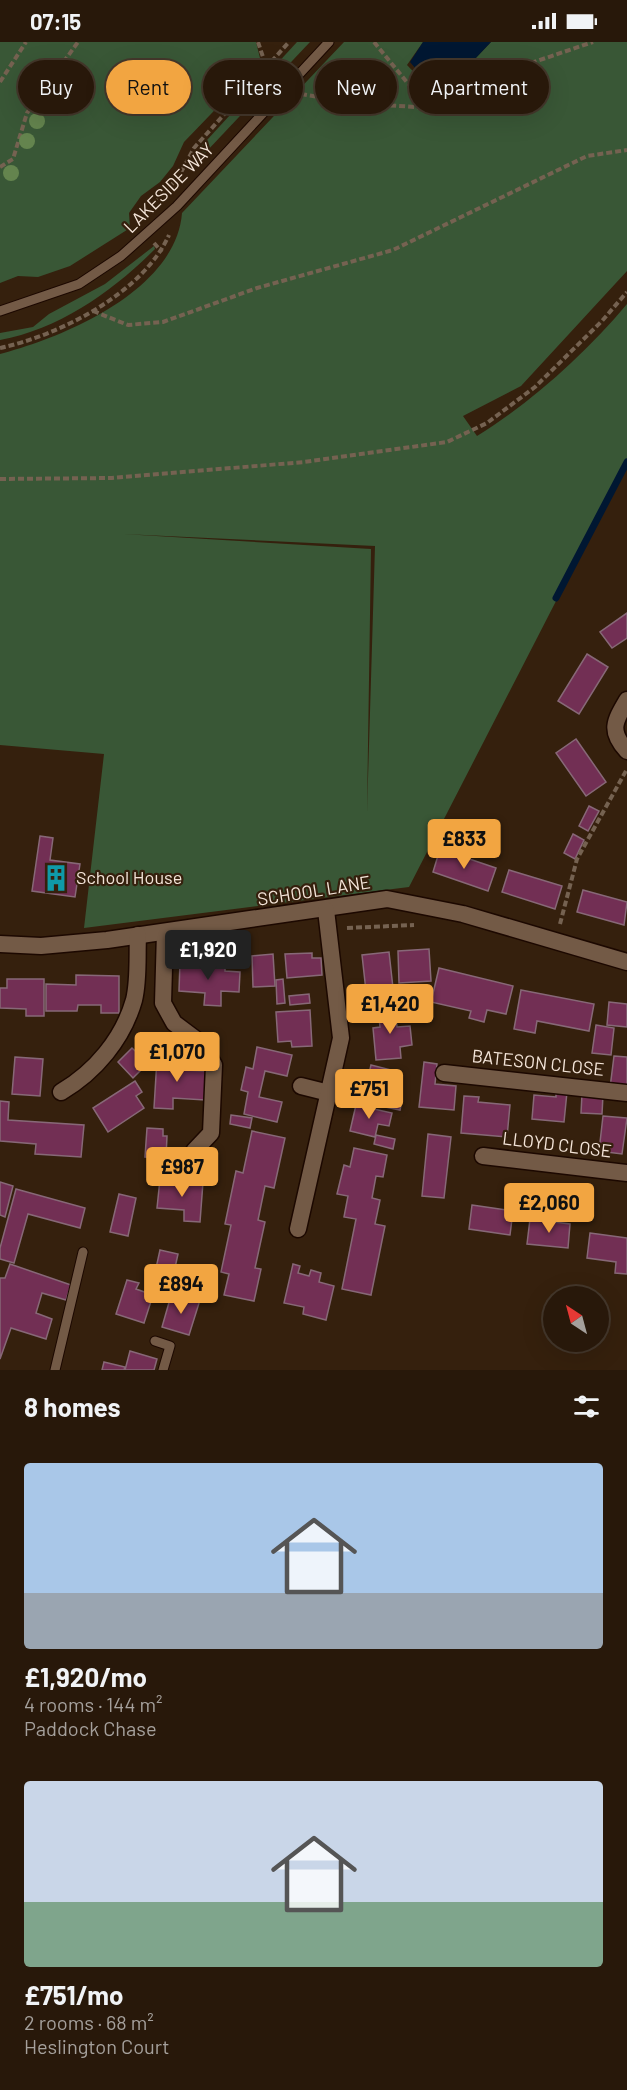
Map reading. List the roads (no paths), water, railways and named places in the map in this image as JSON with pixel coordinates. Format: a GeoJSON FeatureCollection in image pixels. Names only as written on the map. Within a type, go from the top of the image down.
{"type":"FeatureCollection","features":[{"type":"Feature","properties":{"kind":"street"},"geometry":{"type":"LineString","coordinates":[[627,700],[615,721],[616,740],[627,751]]}},
{"type":"Feature","properties":{"kind":"street","name":"SCHOOL LANE"},"geometry":{"type":"LineString","coordinates":[[0,944],[41,946],[165,932],[326,910],[387,899],[463,914],[627,962]]}},
{"type":"Feature","properties":{"kind":"street"},"geometry":{"type":"LineString","coordinates":[[298,1229],[341,1038],[326,910]]}},
{"type":"Feature","properties":{"kind":"street"},"geometry":{"type":"LineString","coordinates":[[165,932],[163,1003],[174,1023],[202,1044],[214,1065],[211,1133],[194,1151]]}},
{"type":"Feature","properties":{"kind":"street"},"geometry":{"type":"LineString","coordinates":[[61,1092],[81,1080],[97,1063],[113,1044],[125,1022],[135,999],[138,935]]}},
{"type":"Feature","properties":{"kind":"street","name":"BATESON CLOSE"},"geometry":{"type":"LineString","coordinates":[[444,1073],[627,1093]]}},
{"type":"Feature","properties":{"kind":"street"},"geometry":{"type":"LineString","coordinates":[[301,1086],[329,1093]]}},
{"type":"Feature","properties":{"kind":"street","name":"LLOYD CLOSE"},"geometry":{"type":"LineString","coordinates":[[483,1156],[627,1173]]}},
{"type":"Feature","properties":{"kind":"lane","name":"LAKESIDE WAY"},"geometry":{"type":"LineString","coordinates":[[0,311],[79,284],[122,256],[177,206],[329,42]]}},
{"type":"Feature","properties":{"kind":"lane"},"geometry":{"type":"LineString","coordinates":[[55,1370],[83,1252]]}},
{"type":"Feature","properties":{"kind":"lane"},"geometry":{"type":"LineString","coordinates":[[155,1341],[170,1346],[163,1370]]}},
{"type":"Feature","properties":{"kind":"water"},"geometry":{"type":"Polygon","coordinates":[[[423,42],[491,42],[474,60],[411,60],[423,42]]]}},
{"type":"Feature","properties":{"kind":"waterway"},"geometry":{"type":"LineString","coordinates":[[556,598],[627,462]]}},
{"type":"Feature","properties":{"kind":"place","name":"School House"},"geometry":{"type":"Point","coordinates":[56,878]}}]}
